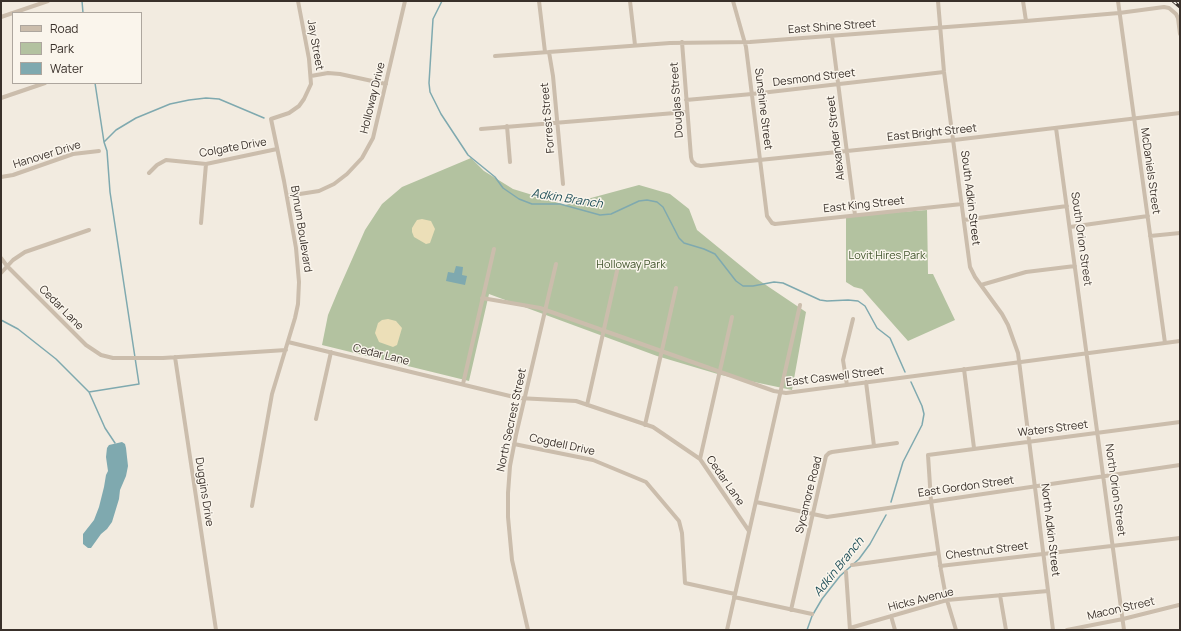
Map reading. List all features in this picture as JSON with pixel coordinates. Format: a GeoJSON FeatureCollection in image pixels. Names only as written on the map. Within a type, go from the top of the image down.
{"type":"FeatureCollection","features":[{"type":"Feature","properties":{"kind":"street"},"geometry":{"type":"LineString","coordinates":[[16,12],[48,1]]}},
{"type":"Feature","properties":{"kind":"street","name":"Jay Street"},"geometry":{"type":"LineString","coordinates":[[271,119],[289,113],[302,103],[310,88],[311,76],[309,59],[298,1]]}},
{"type":"Feature","properties":{"kind":"street","name":"Holloway Drive"},"geometry":{"type":"LineString","coordinates":[[287,196],[324,189],[339,181],[356,167],[368,148],[386,84],[405,1]]}},
{"type":"Feature","properties":{"kind":"street","name":"Forrest Street"},"geometry":{"type":"LineString","coordinates":[[539,1],[547,52],[553,76],[563,184]]}},
{"type":"Feature","properties":{"kind":"street"},"geometry":{"type":"LineString","coordinates":[[630,1],[635,45]]}},
{"type":"Feature","properties":{"kind":"street","name":"Sunshine Street"},"geometry":{"type":"LineString","coordinates":[[734,1],[744,42],[769,220]]}},
{"type":"Feature","properties":{"kind":"street","name":"South Adkin Street"},"geometry":{"type":"LineString","coordinates":[[938,1],[944,72],[970,267],[1008,325],[1020,362]]}},
{"type":"Feature","properties":{"kind":"street"},"geometry":{"type":"LineString","coordinates":[[1023,1],[1026,21]]}},
{"type":"Feature","properties":{"kind":"street","name":"McDaniels Street"},"geometry":{"type":"LineString","coordinates":[[1118,1],[1165,343]]}},
{"type":"Feature","properties":{"kind":"street","name":"East Shine Street"},"geometry":{"type":"LineString","coordinates":[[495,56],[682,42],[744,42],[832,36],[1169,8],[1178,18],[1180,34]]}},
{"type":"Feature","properties":{"kind":"street"},"geometry":{"type":"LineString","coordinates":[[1,17],[12,13]]}},
{"type":"Feature","properties":{"kind":"street","name":"Alexander Street"},"geometry":{"type":"LineString","coordinates":[[832,36],[855,215]]}},
{"type":"Feature","properties":{"kind":"street","name":"Douglas Street"},"geometry":{"type":"LineString","coordinates":[[682,42],[691,157]]}},
{"type":"Feature","properties":{"kind":"street","name":"Desmond Street"},"geometry":{"type":"LineString","coordinates":[[686,100],[944,72]]}},
{"type":"Feature","properties":{"kind":"street"},"geometry":{"type":"LineString","coordinates":[[311,76],[328,73],[340,74],[386,84]]}},
{"type":"Feature","properties":{"kind":"street"},"geometry":{"type":"LineString","coordinates":[[1,98],[42,84]]}},
{"type":"Feature","properties":{"kind":"street"},"geometry":{"type":"LineString","coordinates":[[481,128],[687,112]]}},
{"type":"Feature","properties":{"kind":"street","name":"East Bright Street"},"geometry":{"type":"LineString","coordinates":[[691,157],[692,161],[696,165],[701,166],[954,140],[1180,113]]}},
{"type":"Feature","properties":{"kind":"street","name":"Bynum Boulevard"},"geometry":{"type":"LineString","coordinates":[[271,119],[296,248],[299,286],[298,304],[288,342]]}},
{"type":"Feature","properties":{"kind":"street"},"geometry":{"type":"LineString","coordinates":[[507,126],[510,162]]}},
{"type":"Feature","properties":{"kind":"street","name":"South Orion Street"},"geometry":{"type":"LineString","coordinates":[[1056,128],[1087,353]]}},
{"type":"Feature","properties":{"kind":"street","name":"Colgate Drive"},"geometry":{"type":"LineString","coordinates":[[149,173],[157,165],[166,160],[206,164],[277,149]]}},
{"type":"Feature","properties":{"kind":"street","name":"Hanover Drive"},"geometry":{"type":"LineString","coordinates":[[1,177],[13,175],[72,154],[98,151]]}},
{"type":"Feature","properties":{"kind":"street"},"geometry":{"type":"LineString","coordinates":[[201,223],[206,164]]}},
{"type":"Feature","properties":{"kind":"street","name":"East King Street"},"geometry":{"type":"LineString","coordinates":[[769,220],[775,224],[962,204]]}},
{"type":"Feature","properties":{"kind":"street"},"geometry":{"type":"LineString","coordinates":[[964,220],[1067,206]]}},
{"type":"Feature","properties":{"kind":"street"},"geometry":{"type":"LineString","coordinates":[[1070,227],[1148,216]]}},
{"type":"Feature","properties":{"kind":"street"},"geometry":{"type":"LineString","coordinates":[[1,273],[13,260],[24,252],[89,230]]}},
{"type":"Feature","properties":{"kind":"street"},"geometry":{"type":"LineString","coordinates":[[1150,236],[1180,233]]}},
{"type":"Feature","properties":{"kind":"street"},"geometry":{"type":"LineString","coordinates":[[463,384],[494,249]]}},
{"type":"Feature","properties":{"kind":"street","name":"Cedar Lane"},"geometry":{"type":"LineString","coordinates":[[1,258],[68,328],[95,352],[113,358],[175,357],[286,350]]}},
{"type":"Feature","properties":{"kind":"street","name":"North Secrest Street"},"geometry":{"type":"LineString","coordinates":[[528,630],[512,560],[508,523],[510,466],[524,398],[556,264]]}},
{"type":"Feature","properties":{"kind":"street"},"geometry":{"type":"LineString","coordinates":[[981,285],[1026,272],[1075,266]]}},
{"type":"Feature","properties":{"kind":"street"},"geometry":{"type":"LineString","coordinates":[[587,405],[618,271]]}},
{"type":"Feature","properties":{"kind":"street"},"geometry":{"type":"LineString","coordinates":[[645,425],[676,288]]}},
{"type":"Feature","properties":{"kind":"street","name":"East Caswell Street"},"geometry":{"type":"LineString","coordinates":[[482,298],[545,309],[720,372],[786,393],[1180,341]]}},
{"type":"Feature","properties":{"kind":"street"},"geometry":{"type":"LineString","coordinates":[[727,630],[800,305]]}},
{"type":"Feature","properties":{"kind":"street"},"geometry":{"type":"LineString","coordinates":[[700,459],[732,318]]}},
{"type":"Feature","properties":{"kind":"street"},"geometry":{"type":"LineString","coordinates":[[847,385],[843,360],[853,319]]}},
{"type":"Feature","properties":{"kind":"street"},"geometry":{"type":"LineString","coordinates":[[252,506],[272,394],[288,342]]}},
{"type":"Feature","properties":{"kind":"street","name":"Cedar Lane"},"geometry":{"type":"LineString","coordinates":[[288,342],[518,398],[576,401],[653,428],[700,459],[749,531]]}},
{"type":"Feature","properties":{"kind":"street"},"geometry":{"type":"LineString","coordinates":[[316,419],[331,352]]}},
{"type":"Feature","properties":{"kind":"street","name":"North Orion Street"},"geometry":{"type":"LineString","coordinates":[[1087,353],[1114,545],[1124,630]]}},
{"type":"Feature","properties":{"kind":"street","name":"Duggins Drive"},"geometry":{"type":"LineString","coordinates":[[175,357],[216,630]]}},
{"type":"Feature","properties":{"kind":"street","name":"North Adkin Street"},"geometry":{"type":"LineString","coordinates":[[1020,362],[1053,630]]}},
{"type":"Feature","properties":{"kind":"street"},"geometry":{"type":"LineString","coordinates":[[964,369],[974,448]]}},
{"type":"Feature","properties":{"kind":"street"},"geometry":{"type":"LineString","coordinates":[[866,382],[874,446]]}},
{"type":"Feature","properties":{"kind":"street","name":"Waters Street"},"geometry":{"type":"LineString","coordinates":[[931,501],[928,455],[1180,422]]}},
{"type":"Feature","properties":{"kind":"street","name":"Sycamore Road"},"geometry":{"type":"LineString","coordinates":[[791,610],[826,456],[832,452],[897,443]]}},
{"type":"Feature","properties":{"kind":"street","name":"Cogdell Drive"},"geometry":{"type":"LineString","coordinates":[[514,444],[593,460],[646,482],[679,521],[682,533],[685,583],[734,595]]}},
{"type":"Feature","properties":{"kind":"street","name":"East Gordon Street"},"geometry":{"type":"LineString","coordinates":[[756,502],[826,517],[1180,465]]}},
{"type":"Feature","properties":{"kind":"street"},"geometry":{"type":"LineString","coordinates":[[931,501],[940,566],[947,600],[956,630]]}},
{"type":"Feature","properties":{"kind":"street","name":"Chestnut Street"},"geometry":{"type":"LineString","coordinates":[[940,566],[1180,538]]}},
{"type":"Feature","properties":{"kind":"street","name":"Chestnut Street"},"geometry":{"type":"LineString","coordinates":[[852,565],[938,552]]}},
{"type":"Feature","properties":{"kind":"street"},"geometry":{"type":"LineString","coordinates":[[846,572],[850,629]]}},
{"type":"Feature","properties":{"kind":"street","name":"Hicks Avenue"},"geometry":{"type":"LineString","coordinates":[[850,629],[947,600],[1048,591]]}},
{"type":"Feature","properties":{"kind":"street"},"geometry":{"type":"LineString","coordinates":[[734,595],[812,614]]}},
{"type":"Feature","properties":{"kind":"street"},"geometry":{"type":"LineString","coordinates":[[1000,595],[1006,630]]}},
{"type":"Feature","properties":{"kind":"street","name":"Macon Street"},"geometry":{"type":"LineString","coordinates":[[1068,630],[1123,619],[1179,605]]}},
{"type":"Feature","properties":{"kind":"street"},"geometry":{"type":"LineString","coordinates":[[892,616],[895,630]]}},
{"type":"Feature","properties":{"kind":"green space","name":"Holloway Park"},"geometry":{"type":"Polygon","coordinates":[[[471,158],[484,171],[513,189],[565,205],[639,185],[670,194],[689,209],[697,230],[757,279],[806,312],[792,390],[721,375],[657,356],[489,294],[469,381],[322,345],[328,315],[338,291],[365,230],[382,204],[402,187],[471,158]]]}},
{"type":"Feature","properties":{"kind":"green space","name":"Lovit Hires Park"},"geometry":{"type":"Polygon","coordinates":[[[927,210],[928,274],[933,274],[955,320],[908,341],[862,289],[854,287],[846,282],[846,216],[927,210]]]}},
{"type":"Feature","properties":{"kind":"sand"},"geometry":{"type":"Polygon","coordinates":[[[422,219],[431,221],[435,229],[430,243],[426,244],[414,237],[412,232],[412,228],[417,220],[422,219]]]}},
{"type":"Feature","properties":{"kind":"sand"},"geometry":{"type":"Polygon","coordinates":[[[388,319],[396,321],[402,328],[397,345],[393,347],[379,342],[375,333],[378,323],[382,320],[388,319]]]}},
{"type":"Feature","properties":{"kind":"water"},"geometry":{"type":"Polygon","coordinates":[[[456,266],[463,267],[462,275],[467,276],[465,285],[446,281],[448,272],[454,273],[456,266]]]}},
{"type":"Feature","properties":{"kind":"water"},"geometry":{"type":"Polygon","coordinates":[[[122,442],[125,444],[126,448],[128,466],[112,522],[91,548],[88,548],[83,544],[83,534],[94,520],[99,507],[108,471],[106,457],[107,448],[109,445],[122,442]]]}},
{"type":"Feature","properties":{"kind":"waterway"},"geometry":{"type":"LineString","coordinates":[[82,1],[83,12]]}},
{"type":"Feature","properties":{"kind":"waterway","name":"Adkin Branch"},"geometry":{"type":"LineString","coordinates":[[442,1],[433,19],[429,83],[430,92],[441,114],[468,155],[495,177],[503,188],[519,199],[532,204],[560,204],[600,215],[611,214],[639,201],[647,200],[657,202],[663,207],[679,238],[684,243],[715,254],[736,281],[743,286],[753,286],[774,282],[783,283],[820,300],[858,301],[865,306],[877,328],[890,338],[905,372]]}},
{"type":"Feature","properties":{"kind":"waterway"},"geometry":{"type":"LineString","coordinates":[[89,392],[139,384],[110,192],[107,151],[104,142],[95,84]]}},
{"type":"Feature","properties":{"kind":"waterway"},"geometry":{"type":"LineString","coordinates":[[104,142],[116,130],[136,118],[170,104],[189,100],[206,98],[219,99],[264,118]]}},
{"type":"Feature","properties":{"kind":"waterway"},"geometry":{"type":"LineString","coordinates":[[1,320],[18,329],[56,359],[89,392],[105,428],[115,443]]}},
{"type":"Feature","properties":{"kind":"waterway","name":"Adkin Branch"},"geometry":{"type":"LineString","coordinates":[[891,502],[903,462],[922,425],[924,414],[911,382]]}},
{"type":"Feature","properties":{"kind":"waterway","name":"Adkin Branch"},"geometry":{"type":"LineString","coordinates":[[807,630],[812,616],[822,599],[840,576],[859,559],[870,544],[886,515]]}},
{"type":"Feature","properties":{"kind":"railway"},"geometry":{"type":"LineString","coordinates":[[1173,1],[1180,7]]}}]}
